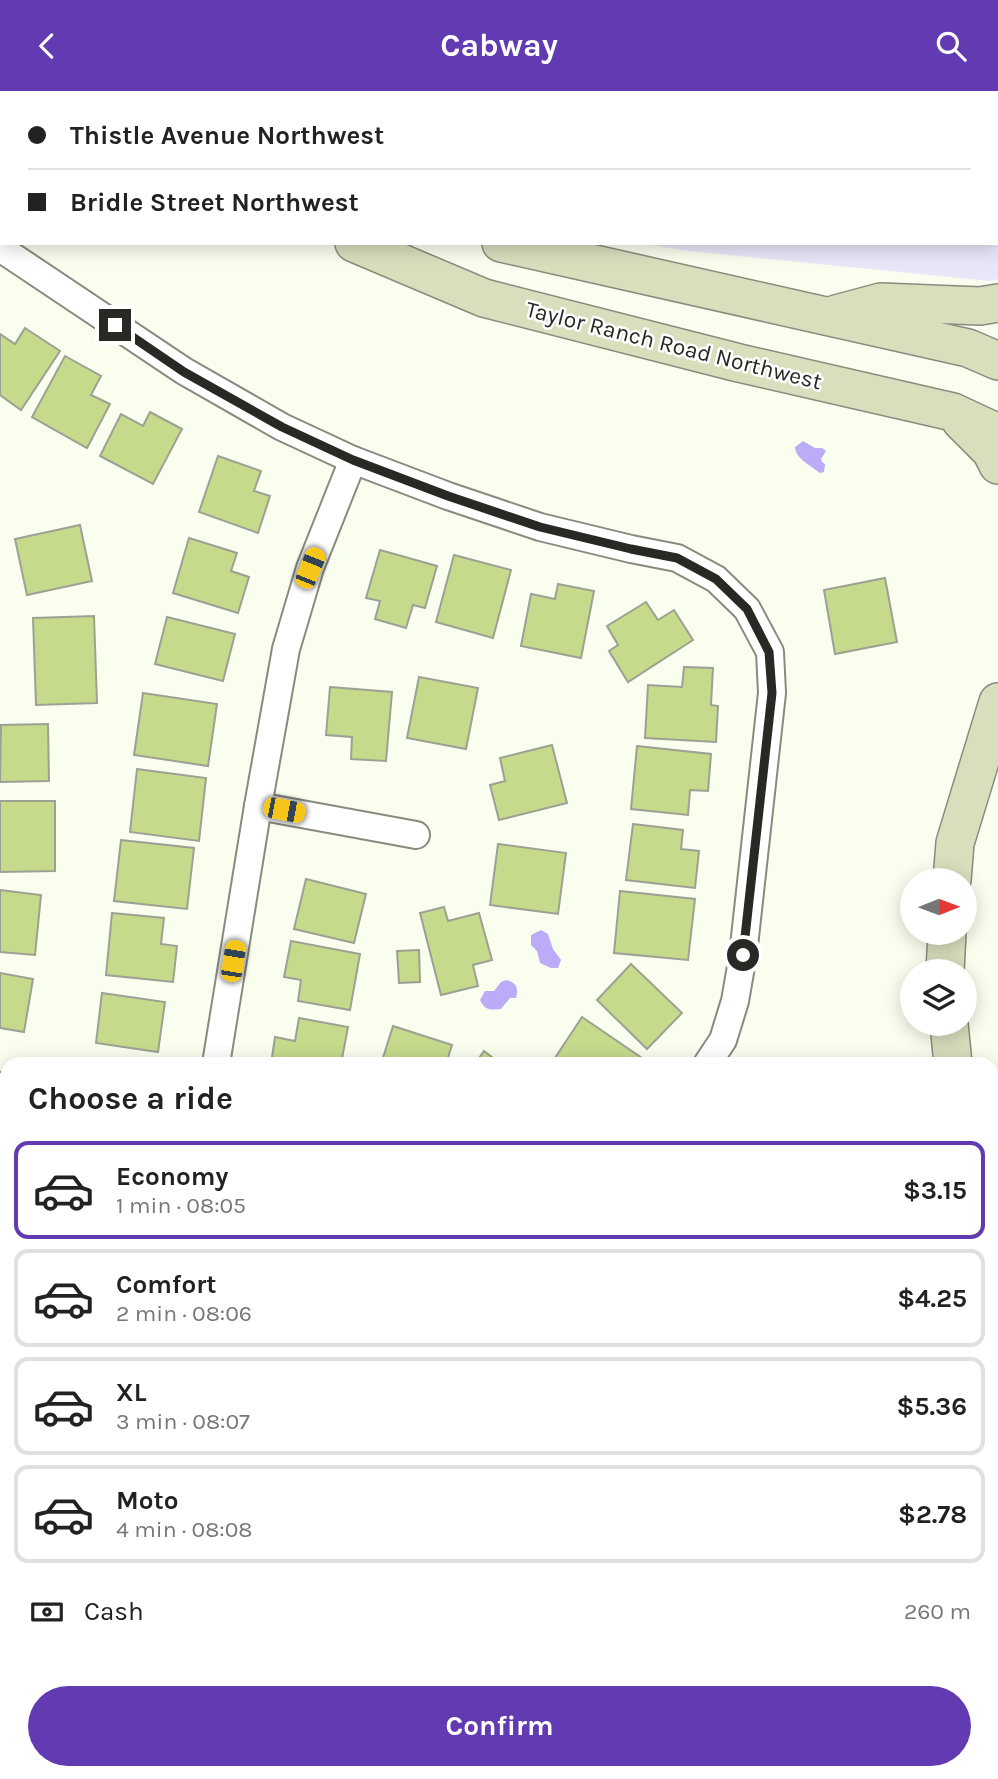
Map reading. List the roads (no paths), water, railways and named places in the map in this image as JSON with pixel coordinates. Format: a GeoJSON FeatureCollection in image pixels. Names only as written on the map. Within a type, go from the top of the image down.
{"type":"FeatureCollection","features":[{"type":"Feature","properties":{"kind":"main road","name":"Taylor Ranch Road Northwest"},"geometry":{"type":"LineString","coordinates":[[359,245],[485,298],[739,363],[953,412],[998,433]]}},
{"type":"Feature","properties":{"kind":"main road"},"geometry":{"type":"LineString","coordinates":[[510,245],[968,348],[998,361]]}},
{"type":"Feature","properties":{"kind":"main road"},"geometry":{"type":"LineString","coordinates":[[826,316],[881,302],[980,306],[998,303]]}},
{"type":"Feature","properties":{"kind":"main road"},"geometry":{"type":"LineString","coordinates":[[953,412],[991,451],[998,465]]}},
{"type":"Feature","properties":{"kind":"main road"},"geometry":{"type":"LineString","coordinates":[[953,868],[955,843],[997,706]]}},
{"type":"Feature","properties":{"kind":"main road"},"geometry":{"type":"LineString","coordinates":[[950,1036],[952,1057]]}},
{"type":"Feature","properties":{"kind":"street"},"geometry":{"type":"LineString","coordinates":[[0,248],[184,372],[282,427],[353,460],[540,527],[677,558],[716,579],[747,609],[769,652],[772,693],[741,967],[735,1001],[723,1040],[712,1057]]}},
{"type":"Feature","properties":{"kind":"street"},"geometry":{"type":"LineString","coordinates":[[217,1057],[286,649],[310,568],[353,460]]}},
{"type":"Feature","properties":{"kind":"street"},"geometry":{"type":"LineString","coordinates":[[258,806],[416,835]]}}]}
